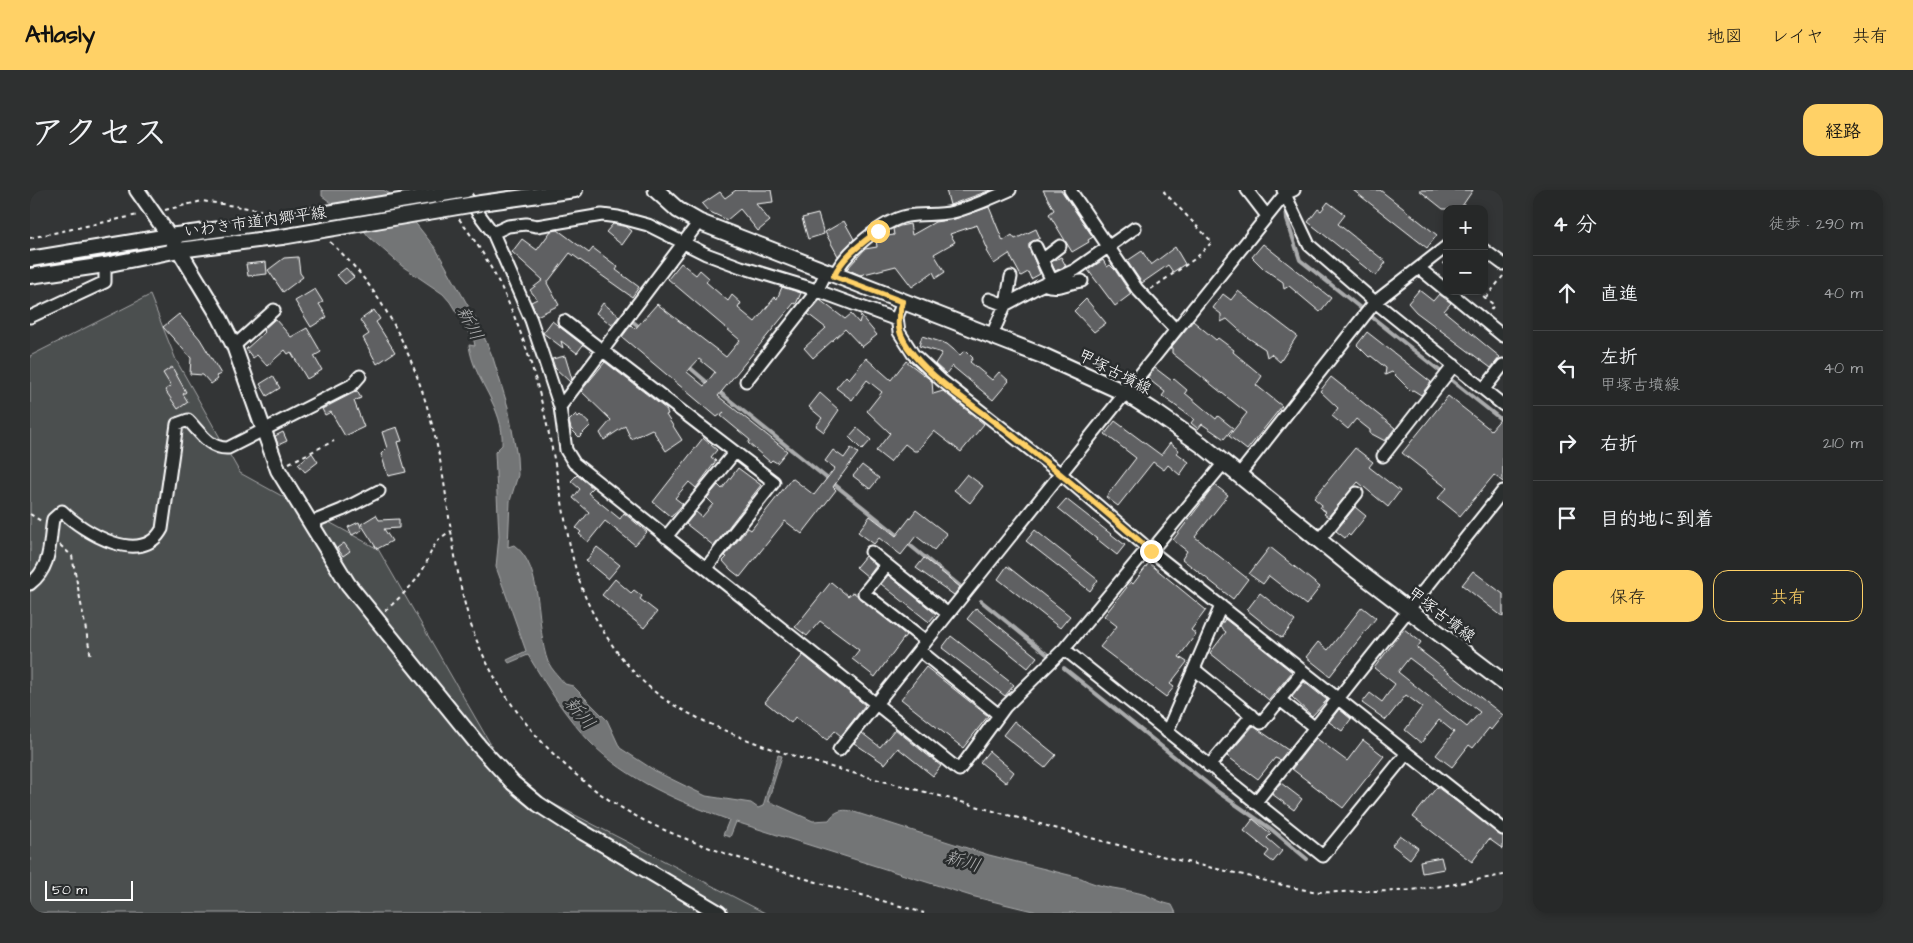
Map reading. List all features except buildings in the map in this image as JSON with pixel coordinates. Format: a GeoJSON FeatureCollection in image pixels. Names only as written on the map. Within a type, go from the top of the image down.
{"type":"FeatureCollection","features":[{"type":"Feature","properties":{"kind":"main road","name":"甲塚古墳線"},"geometry":{"type":"LineString","coordinates":[[656,190],[678,210],[699,222],[1041,355],[1125,393],[1202,445],[1223,464],[1319,540],[1503,682]]}},
{"type":"Feature","properties":{"kind":"street"},"geometry":{"type":"LineString","coordinates":[[137,190],[179,250],[220,318],[234,346],[278,470],[348,584],[376,619],[479,746],[513,783],[538,804],[569,824],[719,913]]}},
{"type":"Feature","properties":{"kind":"street"},"geometry":{"type":"LineString","coordinates":[[461,190],[493,234],[531,320],[560,407],[566,450],[574,463],[959,770],[999,715],[1064,649],[1142,555],[1151,551],[1223,464]]}},
{"type":"Feature","properties":{"kind":"street","name":"いわき市道内郷平線"},"geometry":{"type":"LineString","coordinates":[[30,259],[466,190]]}},
{"type":"Feature","properties":{"kind":"street","name":"いわき市道内郷平線"},"geometry":{"type":"LineString","coordinates":[[30,276],[106,265],[179,250],[282,237],[481,203],[575,190]]}},
{"type":"Feature","properties":{"kind":"street"},"geometry":{"type":"LineString","coordinates":[[746,381],[830,274],[853,251],[894,220],[917,214],[952,212],[1010,190]]}},
{"type":"Feature","properties":{"kind":"street"},"geometry":{"type":"LineString","coordinates":[[1070,190],[1105,240],[1106,246],[1139,292],[1175,329]]}},
{"type":"Feature","properties":{"kind":"street"},"geometry":{"type":"LineString","coordinates":[[1247,190],[1267,216]]}},
{"type":"Feature","properties":{"kind":"street"},"geometry":{"type":"LineString","coordinates":[[839,750],[1287,191],[1309,246],[1375,302],[1503,404]]}},
{"type":"Feature","properties":{"kind":"street"},"geometry":{"type":"LineString","coordinates":[[493,234],[508,226],[526,224],[537,226],[602,215],[648,225],[741,267],[817,291],[897,320]]}},
{"type":"Feature","properties":{"kind":"street"},"geometry":{"type":"LineString","coordinates":[[560,407],[699,222]]}},
{"type":"Feature","properties":{"kind":"street"},"geometry":{"type":"LineString","coordinates":[[989,299],[1005,305],[1075,270],[1106,246],[1135,228]]}},
{"type":"Feature","properties":{"kind":"street"},"geometry":{"type":"LineString","coordinates":[[1042,260],[1060,246]]}},
{"type":"Feature","properties":{"kind":"street"},"geometry":{"type":"LineString","coordinates":[[1036,248],[1042,260],[1050,287],[1082,281]]}},
{"type":"Feature","properties":{"kind":"street"},"geometry":{"type":"LineString","coordinates":[[1238,476],[1375,302],[1443,249]]}},
{"type":"Feature","properties":{"kind":"street"},"geometry":{"type":"LineString","coordinates":[[1488,253],[1503,264]]}},
{"type":"Feature","properties":{"kind":"street"},"geometry":{"type":"LineString","coordinates":[[30,317],[105,282],[106,265]]}},
{"type":"Feature","properties":{"kind":"street"},"geometry":{"type":"LineString","coordinates":[[1418,268],[1443,288]]}},
{"type":"Feature","properties":{"kind":"street"},"geometry":{"type":"LineString","coordinates":[[991,337],[1005,305],[1011,277]]}},
{"type":"Feature","properties":{"kind":"street"},"geometry":{"type":"LineString","coordinates":[[1452,295],[1503,336]]}},
{"type":"Feature","properties":{"kind":"street"},"geometry":{"type":"LineString","coordinates":[[903,302],[897,320],[899,332],[913,354],[941,380],[1061,474],[1151,551],[1503,828]]}},
{"type":"Feature","properties":{"kind":"street"},"geometry":{"type":"LineString","coordinates":[[234,346],[274,310]]}},
{"type":"Feature","properties":{"kind":"street"},"geometry":{"type":"LineString","coordinates":[[564,321],[603,349],[774,482],[706,568]]}},
{"type":"Feature","properties":{"kind":"street"},"geometry":{"type":"LineString","coordinates":[[1383,456],[1454,366]]}},
{"type":"Feature","properties":{"kind":"street"},"geometry":{"type":"LineString","coordinates":[[1484,389],[1503,366]]}},
{"type":"Feature","properties":{"kind":"street"},"geometry":{"type":"LineString","coordinates":[[30,584],[45,567],[51,542],[53,519],[62,511],[101,539],[138,548],[157,539],[162,529],[177,424],[188,420],[205,440],[220,448],[239,444],[352,385],[360,376]]}},
{"type":"Feature","properties":{"kind":"street"},"geometry":{"type":"LineString","coordinates":[[666,537],[735,452]]}},
{"type":"Feature","properties":{"kind":"street"},"geometry":{"type":"LineString","coordinates":[[310,523],[342,510],[379,491]]}},
{"type":"Feature","properties":{"kind":"street"},"geometry":{"type":"LineString","coordinates":[[1255,803],[1503,491]]}},
{"type":"Feature","properties":{"kind":"street"},"geometry":{"type":"LineString","coordinates":[[1319,540],[1357,493]]}},
{"type":"Feature","properties":{"kind":"street"},"geometry":{"type":"LineString","coordinates":[[871,552],[948,614]]}},
{"type":"Feature","properties":{"kind":"street"},"geometry":{"type":"LineString","coordinates":[[887,565],[864,593],[999,715]]}},
{"type":"Feature","properties":{"kind":"street"},"geometry":{"type":"LineString","coordinates":[[1167,732],[1221,606]]}},
{"type":"Feature","properties":{"kind":"street"},"geometry":{"type":"LineString","coordinates":[[1064,649],[1323,856],[1407,753]]}},
{"type":"Feature","properties":{"kind":"street"},"geometry":{"type":"LineString","coordinates":[[1194,669],[1262,723],[1303,670]]}},
{"type":"Feature","properties":{"kind":"street"},"geometry":{"type":"LineString","coordinates":[[1280,700],[1314,727]]}},
{"type":"Feature","properties":{"kind":"street"},"geometry":{"type":"LineString","coordinates":[[1209,766],[1252,715]]}},
{"type":"Feature","properties":{"kind":"path"},"geometry":{"type":"LineString","coordinates":[[1139,292],[1147,292],[1171,277],[1212,242],[1164,192],[1166,190]]}},
{"type":"Feature","properties":{"kind":"path"},"geometry":{"type":"LineString","coordinates":[[30,238],[150,208],[202,201],[245,206],[263,211]]}},
{"type":"Feature","properties":{"kind":"path"},"geometry":{"type":"LineString","coordinates":[[458,218],[475,239],[504,289],[520,328],[544,408],[571,552],[584,593],[595,616],[624,660],[642,681],[668,702],[736,735],[791,754],[1081,836],[1166,858],[1322,892],[1416,890],[1503,875]]}},
{"type":"Feature","properties":{"kind":"path"},"geometry":{"type":"LineString","coordinates":[[324,239],[332,244],[354,268],[388,313],[413,363],[428,402],[438,445],[451,531],[472,628],[482,652],[502,688],[543,743],[573,771],[606,796],[661,828],[732,855],[924,913]]}},
{"type":"Feature","properties":{"kind":"path"},"geometry":{"type":"LineString","coordinates":[[1485,298],[1503,276]]}},
{"type":"Feature","properties":{"kind":"path"},"geometry":{"type":"LineString","coordinates":[[1482,295],[1494,305],[1483,320]]}},
{"type":"Feature","properties":{"kind":"path"},"geometry":{"type":"LineString","coordinates":[[278,470],[304,454],[334,441]]}},
{"type":"Feature","properties":{"kind":"path"},"geometry":{"type":"LineString","coordinates":[[376,619],[402,596],[414,582],[423,570],[433,545],[451,531]]}},
{"type":"Feature","properties":{"kind":"path"},"geometry":{"type":"LineString","coordinates":[[51,542],[62,546],[72,556],[92,657]]}},
{"type":"Feature","properties":{"kind":"shaded area"},"geometry":{"type":"Polygon","coordinates":[[[150,295],[176,360],[240,473],[378,549],[513,783],[765,913],[30,913],[30,356],[150,295]]]}},
{"type":"Feature","properties":{"kind":"water","name":"新川"},"geometry":{"type":"Polygon","coordinates":[[[322,190],[383,190],[394,196],[436,249],[479,325],[493,358],[508,407],[517,457],[518,475],[510,501],[508,547],[514,545],[524,555],[531,568],[548,662],[565,684],[573,686],[607,720],[620,748],[657,772],[706,796],[751,803],[758,808],[763,806],[778,755],[782,756],[768,801],[813,821],[829,820],[839,811],[851,811],[989,855],[1146,895],[1172,905],[1176,913],[1041,913],[971,896],[736,822],[730,837],[723,835],[729,820],[692,806],[637,779],[605,756],[590,742],[564,711],[528,655],[509,663],[507,660],[526,651],[496,567],[499,536],[495,452],[502,445],[502,431],[499,418],[472,358],[469,345],[475,346],[474,341],[443,294],[402,266],[370,238],[354,219],[322,196],[322,190]]]}},
{"type":"Feature","properties":{"kind":"waterway"},"geometry":{"type":"LineString","coordinates":[[1286,205],[1287,220],[1300,260],[1503,421]]}},
{"type":"Feature","properties":{"kind":"waterway"},"geometry":{"type":"LineString","coordinates":[[632,321],[642,329]]}},
{"type":"Feature","properties":{"kind":"waterway"},"geometry":{"type":"LineString","coordinates":[[688,366],[709,384]]}},
{"type":"Feature","properties":{"kind":"waterway"},"geometry":{"type":"LineString","coordinates":[[717,390],[900,537]]}},
{"type":"Feature","properties":{"kind":"waterway"},"geometry":{"type":"LineString","coordinates":[[906,542],[960,586]]}},
{"type":"Feature","properties":{"kind":"waterway"},"geometry":{"type":"LineString","coordinates":[[981,601],[1049,656]]}},
{"type":"Feature","properties":{"kind":"waterway"},"geometry":{"type":"LineString","coordinates":[[1064,668],[1218,792],[1271,829],[1307,859]]}},
{"type":"Feature","properties":{"kind":"route"},"geometry":{"type":"LineString","coordinates":[[878,231],[846,257],[839,265],[834,276],[903,302],[897,317],[899,332],[913,354],[941,380],[1061,474],[1151,551]]}}]}
